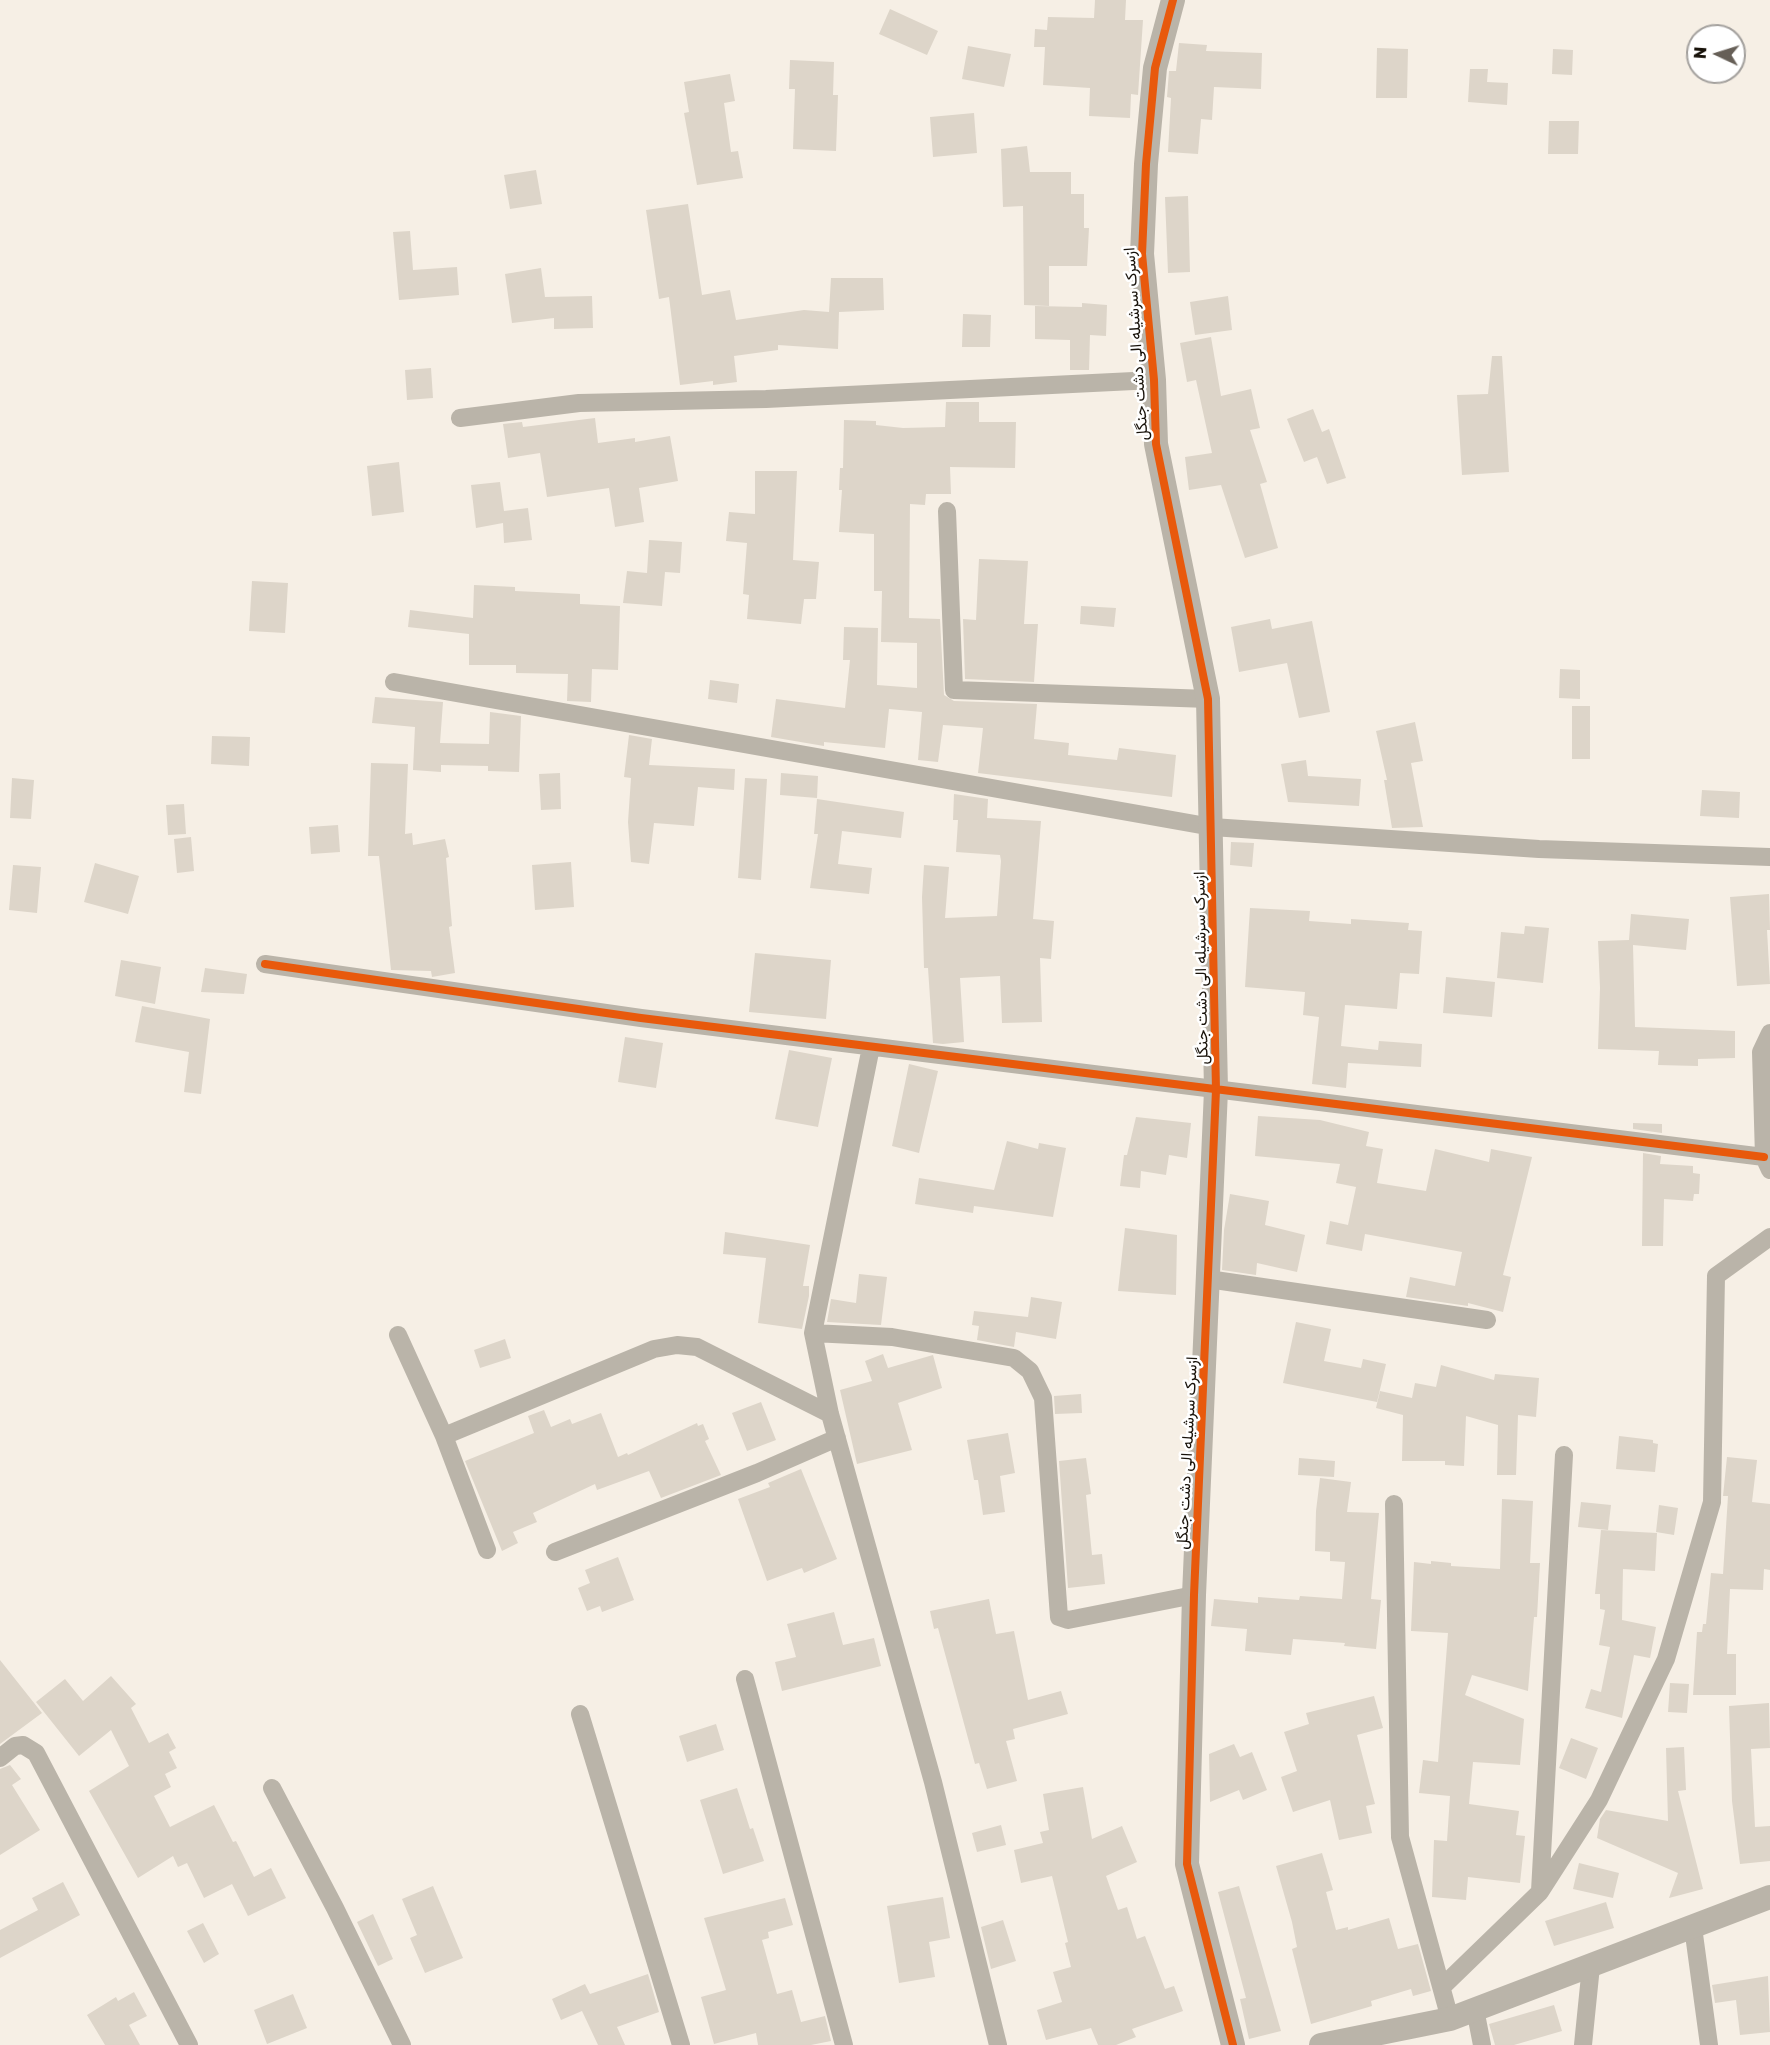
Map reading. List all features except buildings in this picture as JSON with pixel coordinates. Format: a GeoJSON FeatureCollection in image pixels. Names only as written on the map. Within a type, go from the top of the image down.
{"type":"FeatureCollection","features":[{"type":"Feature","properties":{"kind":"street","name":"ازسرک سرشیله الی دشت جنگل"},"geometry":{"type":"LineString","coordinates":[[1173,0],[1155,68],[1142,254],[1154,380],[1156,444],[1208,699],[1216,1089],[1194,1595],[1186,1864],[1233,2045]]}},
{"type":"Feature","properties":{"kind":"street"},"geometry":{"type":"LineString","coordinates":[[460,418],[579,404],[766,399],[1154,380]]}},
{"type":"Feature","properties":{"kind":"street"},"geometry":{"type":"LineString","coordinates":[[947,511],[954,690],[1208,699]]}},
{"type":"Feature","properties":{"kind":"street"},"geometry":{"type":"LineString","coordinates":[[394,682],[1212,827],[1539,849],[1770,857]]}},
{"type":"Feature","properties":{"kind":"street"},"geometry":{"type":"LineString","coordinates":[[265,964],[641,1018],[1216,1089],[1767,1164],[1761,1052],[1770,1033]]}},
{"type":"Feature","properties":{"kind":"street"},"geometry":{"type":"LineString","coordinates":[[871,1047],[813,1333],[830,1414],[933,1782],[998,2045]]}},
{"type":"Feature","properties":{"kind":"street"},"geometry":{"type":"LineString","coordinates":[[1442,1987],[1540,1892],[1599,1800],[1666,1659],[1712,1502],[1716,1276],[1770,1237]]}},
{"type":"Feature","properties":{"kind":"street"},"geometry":{"type":"LineString","coordinates":[[1208,1279],[1488,1320]]}},
{"type":"Feature","properties":{"kind":"street"},"geometry":{"type":"LineString","coordinates":[[813,1333],[892,1337],[1014,1358],[1030,1371],[1043,1398],[1059,1617],[1068,1620],[1194,1595]]}},
{"type":"Feature","properties":{"kind":"street"},"geometry":{"type":"LineString","coordinates":[[398,1335],[444,1436],[487,1550]]}},
{"type":"Feature","properties":{"kind":"street"},"geometry":{"type":"LineString","coordinates":[[444,1436],[654,1349],[677,1345],[697,1347],[830,1414]]}},
{"type":"Feature","properties":{"kind":"street"},"geometry":{"type":"LineString","coordinates":[[555,1552],[757,1473],[837,1438]]}},
{"type":"Feature","properties":{"kind":"street"},"geometry":{"type":"LineString","coordinates":[[1540,1892],[1564,1455]]}},
{"type":"Feature","properties":{"kind":"street"},"geometry":{"type":"LineString","coordinates":[[1394,1504],[1400,1837],[1450,2019]]}},
{"type":"Feature","properties":{"kind":"street"},"geometry":{"type":"LineString","coordinates":[[745,1679],[844,2045]]}},
{"type":"Feature","properties":{"kind":"street"},"geometry":{"type":"LineString","coordinates":[[580,1714],[681,2045]]}},
{"type":"Feature","properties":{"kind":"street"},"geometry":{"type":"LineString","coordinates":[[0,1758],[15,1746],[23,1745],[36,1753],[189,2045]]}},
{"type":"Feature","properties":{"kind":"street"},"geometry":{"type":"LineString","coordinates":[[272,1788],[335,1908],[402,2045]]}},
{"type":"Feature","properties":{"kind":"street"},"geometry":{"type":"LineString","coordinates":[[1321,2045],[1450,2019],[1770,1897]]}},
{"type":"Feature","properties":{"kind":"street"},"geometry":{"type":"LineString","coordinates":[[1693,1927],[1709,2045]]}},
{"type":"Feature","properties":{"kind":"street"},"geometry":{"type":"LineString","coordinates":[[1583,2045],[1591,1966]]}},
{"type":"Feature","properties":{"kind":"street"},"geometry":{"type":"LineString","coordinates":[[1475,2009],[1482,2045]]}},
{"type":"Feature","properties":{"kind":"cycle path"},"geometry":{"type":"LineString","coordinates":[[1173,0],[1155,68],[1146,164],[1142,254],[1154,380],[1156,444],[1208,699],[1216,1090],[1194,1595],[1187,1864],[1233,2045]]}},
{"type":"Feature","properties":{"kind":"cycle path"},"geometry":{"type":"LineString","coordinates":[[265,964],[641,1018],[1764,1157]]}}]}
